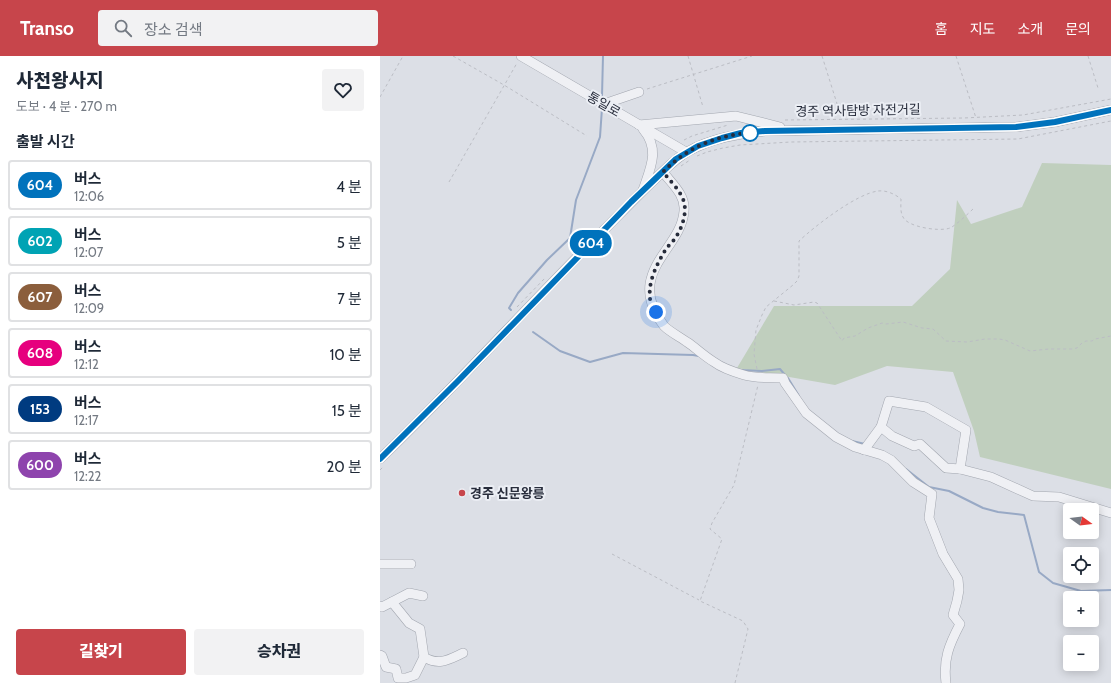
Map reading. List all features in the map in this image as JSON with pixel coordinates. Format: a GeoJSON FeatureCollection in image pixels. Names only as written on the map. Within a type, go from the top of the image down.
{"type":"FeatureCollection","features":[{"type":"Feature","properties":{"kind":"street","name":"통일로"},"geometry":{"type":"LineString","coordinates":[[521,56],[686,152]]}},
{"type":"Feature","properties":{"kind":"street"},"geometry":{"type":"LineString","coordinates":[[604,104],[639,92]]}},
{"type":"Feature","properties":{"kind":"street"},"geometry":{"type":"LineString","coordinates":[[383,462],[457,382],[642,191],[676,159],[698,146],[741,133],[790,130],[977,128],[1022,126],[1055,122],[1111,110]]}},
{"type":"Feature","properties":{"kind":"street"},"geometry":{"type":"LineString","coordinates":[[639,125],[736,116],[790,130]]}},
{"type":"Feature","properties":{"kind":"street"},"geometry":{"type":"LineString","coordinates":[[639,125],[649,136],[653,148],[650,167],[642,191]]}},
{"type":"Feature","properties":{"kind":"street"},"geometry":{"type":"LineString","coordinates":[[663,172],[682,196],[684,202],[682,226],[676,238],[667,248],[650,283],[650,299],[665,327],[714,362],[744,375],[758,378],[784,378],[806,413],[836,437],[866,447],[891,460],[913,482],[932,494],[929,518],[943,554],[958,579],[959,590],[958,601],[953,615],[960,624],[946,658],[946,683]]}},
{"type":"Feature","properties":{"kind":"street"},"geometry":{"type":"LineString","coordinates":[[866,447],[881,427],[889,401],[926,408],[966,430],[960,469]]}},
{"type":"Feature","properties":{"kind":"street"},"geometry":{"type":"LineString","coordinates":[[881,427],[892,436],[914,446],[920,444],[946,468],[960,469],[991,477],[1033,496],[1059,497],[1111,512]]}},
{"type":"Feature","properties":{"kind":"street"},"geometry":{"type":"LineString","coordinates":[[380,564],[411,564]]}},
{"type":"Feature","properties":{"kind":"street"},"geometry":{"type":"LineString","coordinates":[[380,606],[382,607],[409,593],[423,596]]}},
{"type":"Feature","properties":{"kind":"street"},"geometry":{"type":"LineString","coordinates":[[380,655],[382,656],[386,667],[396,669],[398,680],[415,675],[424,657],[420,629],[408,623],[392,602]]}},
{"type":"Feature","properties":{"kind":"street"},"geometry":{"type":"LineString","coordinates":[[424,657],[432,662],[443,662],[463,653]]}},
{"type":"Feature","properties":{"kind":"path"},"geometry":{"type":"LineString","coordinates":[[380,97],[403,56]]}},
{"type":"Feature","properties":{"kind":"path"},"geometry":{"type":"LineString","coordinates":[[453,56],[504,85],[587,136]]}},
{"type":"Feature","properties":{"kind":"path"},"geometry":{"type":"LineString","coordinates":[[449,182],[521,56]]}},
{"type":"Feature","properties":{"kind":"path"},"geometry":{"type":"LineString","coordinates":[[688,56],[703,107]]}},
{"type":"Feature","properties":{"kind":"path"},"geometry":{"type":"LineString","coordinates":[[639,92],[752,56]]}},
{"type":"Feature","properties":{"kind":"path"},"geometry":{"type":"LineString","coordinates":[[822,56],[839,110]]}},
{"type":"Feature","properties":{"kind":"path"},"geometry":{"type":"LineString","coordinates":[[956,56],[976,118],[977,128]]}},
{"type":"Feature","properties":{"kind":"path"},"geometry":{"type":"LineString","coordinates":[[1088,56],[1098,88]]}},
{"type":"Feature","properties":{"kind":"path","name":"경주 역사탐방 자전거길"},"geometry":{"type":"LineString","coordinates":[[780,120],[976,118],[1024,115],[1111,99]]}},
{"type":"Feature","properties":{"kind":"path"},"geometry":{"type":"LineString","coordinates":[[681,166],[692,158],[707,152],[740,145],[791,142],[1018,139],[1111,120]]}},
{"type":"Feature","properties":{"kind":"path"},"geometry":{"type":"LineString","coordinates":[[681,142],[692,136],[734,123]]}},
{"type":"Feature","properties":{"kind":"path"},"geometry":{"type":"LineString","coordinates":[[700,601],[722,539],[710,529],[734,485],[758,378],[754,354],[756,330],[766,307],[784,294],[797,281],[799,276],[799,241],[842,209],[869,193],[883,191],[897,196],[901,199],[901,212],[903,219],[920,227],[931,229],[950,228],[974,208]]}},
{"type":"Feature","properties":{"kind":"path"},"geometry":{"type":"LineString","coordinates":[[774,301],[794,305],[814,302],[817,304],[842,341],[844,338],[855,336],[868,328],[882,323],[903,322],[922,328],[933,329],[946,341],[967,342],[985,338],[999,339],[1005,340],[1030,351],[1072,349],[1077,348],[1086,341],[1111,336]]}},
{"type":"Feature","properties":{"kind":"path"},"geometry":{"type":"LineString","coordinates":[[380,470],[383,462]]}},
{"type":"Feature","properties":{"kind":"path"},"geometry":{"type":"LineString","coordinates":[[612,554],[700,601],[743,621],[748,629],[736,683]]}},
{"type":"Feature","properties":{"kind":"green space"},"geometry":{"type":"Polygon","coordinates":[[[1042,163],[1111,165],[1111,489],[980,457],[974,431],[953,372],[887,366],[835,385],[737,368],[774,306],[912,306],[950,269],[957,200],[971,224],[1022,207],[1042,163]]]}},
{"type":"Feature","properties":{"kind":"waterway"},"geometry":{"type":"LineString","coordinates":[[602,96],[603,56]]}},
{"type":"Feature","properties":{"kind":"waterway"},"geometry":{"type":"LineString","coordinates":[[511,310],[509,308],[518,293],[547,260],[570,238],[576,200],[600,137],[602,108]]}},
{"type":"Feature","properties":{"kind":"waterway"},"geometry":{"type":"LineString","coordinates":[[533,332],[560,351],[590,362],[623,353],[699,356]]}},
{"type":"Feature","properties":{"kind":"waterway"},"geometry":{"type":"LineString","coordinates":[[740,370],[762,371],[780,369],[785,375]]}},
{"type":"Feature","properties":{"kind":"waterway"},"geometry":{"type":"LineString","coordinates":[[788,378],[799,396]]}},
{"type":"Feature","properties":{"kind":"waterway"},"geometry":{"type":"LineString","coordinates":[[852,441],[865,444]]}},
{"type":"Feature","properties":{"kind":"waterway"},"geometry":{"type":"LineString","coordinates":[[906,469],[929,487],[949,491],[983,508],[998,512],[1024,515],[1039,572],[1053,583],[1081,591],[1111,590]]}},
{"type":"Feature","properties":{"kind":"bus line","name":"604"},"geometry":{"type":"LineString","coordinates":[[380,459],[427,413],[642,191],[676,159],[698,146],[741,133],[790,130],[1016,127],[1055,122],[1111,110]]}},
{"type":"Feature","properties":{"kind":"place","name":"경주 신문왕릉"},"geometry":{"type":"Point","coordinates":[462,493]}},
{"type":"Feature","properties":{"kind":"route"},"geometry":{"type":"LineString","coordinates":[[656,312],[650,299],[650,283],[667,248],[676,238],[682,226],[684,210],[682,196],[663,172],[676,159],[698,146],[741,133],[753,132],[750,133]]}}]}
